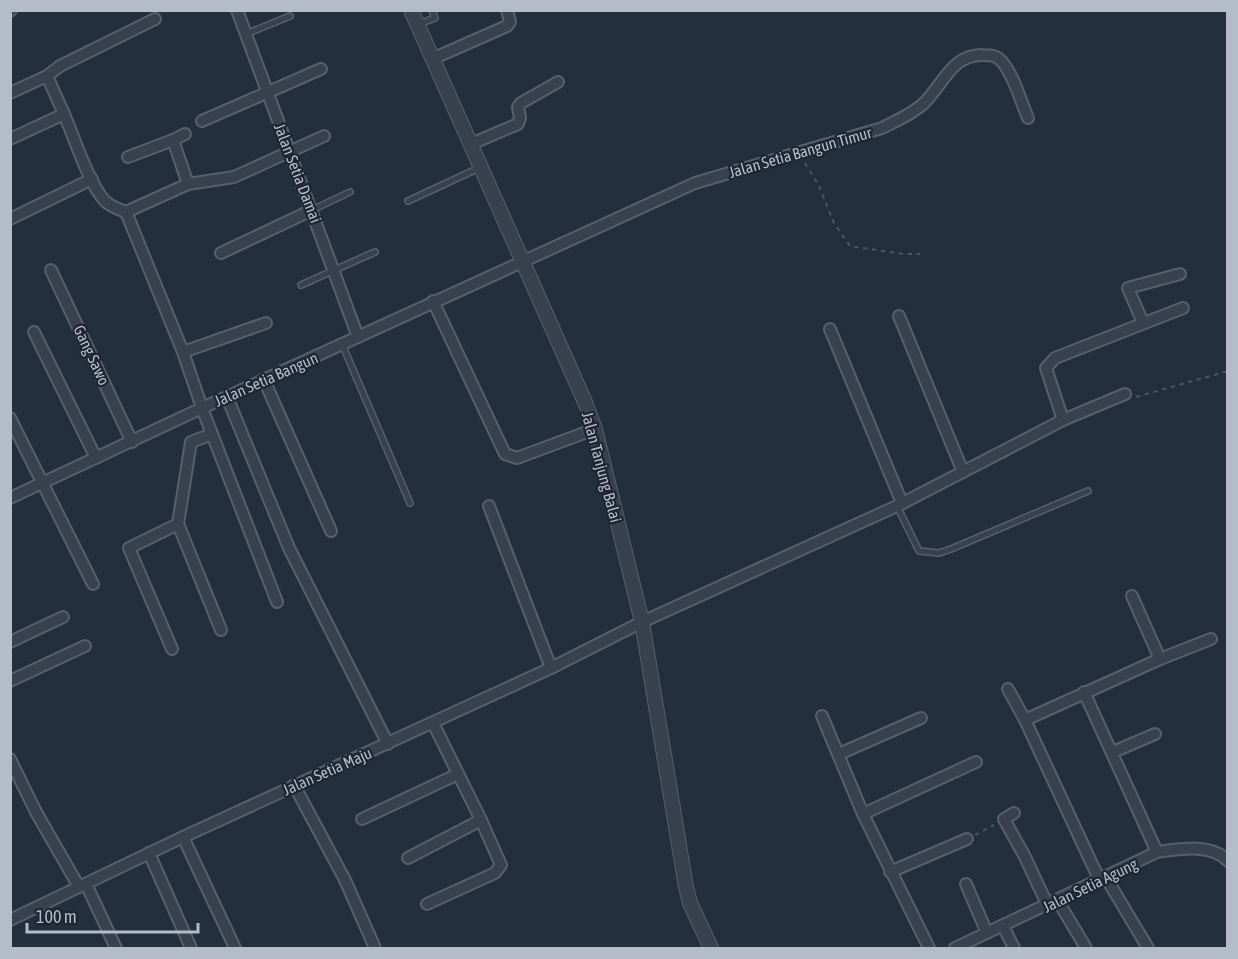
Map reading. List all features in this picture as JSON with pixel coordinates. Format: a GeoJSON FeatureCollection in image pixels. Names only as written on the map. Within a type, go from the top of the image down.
{"type":"FeatureCollection","features":[{"type":"Feature","properties":{"kind":"street","name":"Jalan Setia Damai"},"geometry":{"type":"LineString","coordinates":[[237,10],[358,337]]}},
{"type":"Feature","properties":{"kind":"street","name":"Jalan Tanjung Balai"},"geometry":{"type":"LineString","coordinates":[[411,10],[595,429],[642,621],[686,887],[690,903],[711,948]]}},
{"type":"Feature","properties":{"kind":"street"},"geometry":{"type":"LineString","coordinates":[[432,59],[501,30],[510,22],[507,10]]}},
{"type":"Feature","properties":{"kind":"street"},"geometry":{"type":"LineString","coordinates":[[10,93],[155,19]]}},
{"type":"Feature","properties":{"kind":"street","name":"Jalan Setia Bangun Timur"},"geometry":{"type":"LineString","coordinates":[[522,262],[695,183],[882,128],[920,106],[933,93],[944,76],[962,59],[970,55],[995,55],[1003,62],[1011,75],[1028,118]]}},
{"type":"Feature","properties":{"kind":"street"},"geometry":{"type":"LineString","coordinates":[[202,121],[321,69]]}},
{"type":"Feature","properties":{"kind":"street"},"geometry":{"type":"LineString","coordinates":[[47,76],[103,199],[111,207],[126,212],[188,184],[234,177],[324,136]]}},
{"type":"Feature","properties":{"kind":"street"},"geometry":{"type":"LineString","coordinates":[[471,144],[518,124],[520,118],[518,106],[558,82]]}},
{"type":"Feature","properties":{"kind":"street"},"geometry":{"type":"LineString","coordinates":[[10,139],[64,114]]}},
{"type":"Feature","properties":{"kind":"street"},"geometry":{"type":"LineString","coordinates":[[128,157],[185,134]]}},
{"type":"Feature","properties":{"kind":"street"},"geometry":{"type":"LineString","coordinates":[[173,140],[188,184]]}},
{"type":"Feature","properties":{"kind":"street"},"geometry":{"type":"LineString","coordinates":[[10,219],[92,179]]}},
{"type":"Feature","properties":{"kind":"street"},"geometry":{"type":"LineString","coordinates":[[221,254],[312,210]]}},
{"type":"Feature","properties":{"kind":"street"},"geometry":{"type":"LineString","coordinates":[[126,212],[183,352],[202,408],[277,602]]}},
{"type":"Feature","properties":{"kind":"street","name":"Jalan Setia Bangun"},"geometry":{"type":"LineString","coordinates":[[10,498],[433,301],[522,262]]}},
{"type":"Feature","properties":{"kind":"street","name":"Gang Sawo"},"geometry":{"type":"LineString","coordinates":[[51,270],[132,442]]}},
{"type":"Feature","properties":{"kind":"street"},"geometry":{"type":"LineString","coordinates":[[1143,323],[1128,288],[1180,274]]}},
{"type":"Feature","properties":{"kind":"street"},"geometry":{"type":"LineString","coordinates":[[433,301],[505,454],[517,458],[595,429]]}},
{"type":"Feature","properties":{"kind":"street"},"geometry":{"type":"LineString","coordinates":[[1063,420],[1046,368],[1055,358],[1183,308]]}},
{"type":"Feature","properties":{"kind":"street"},"geometry":{"type":"LineString","coordinates":[[899,316],[963,472]]}},
{"type":"Feature","properties":{"kind":"street"},"geometry":{"type":"LineString","coordinates":[[183,352],[266,322]]}},
{"type":"Feature","properties":{"kind":"street"},"geometry":{"type":"LineString","coordinates":[[830,329],[900,504]]}},
{"type":"Feature","properties":{"kind":"street"},"geometry":{"type":"LineString","coordinates":[[34,332],[96,458]]}},
{"type":"Feature","properties":{"kind":"street"},"geometry":{"type":"LineString","coordinates":[[264,380],[331,531]]}},
{"type":"Feature","properties":{"kind":"street","name":"Jalan Setia Maju"},"geometry":{"type":"LineString","coordinates":[[10,920],[294,785],[551,668],[642,621],[900,504],[1063,420],[1125,394]]}},
{"type":"Feature","properties":{"kind":"street"},"geometry":{"type":"LineString","coordinates":[[227,397],[289,548],[388,744]]}},
{"type":"Feature","properties":{"kind":"street"},"geometry":{"type":"LineString","coordinates":[[10,418],[93,584]]}},
{"type":"Feature","properties":{"kind":"street"},"geometry":{"type":"LineString","coordinates":[[212,434],[191,442],[178,524],[221,630]]}},
{"type":"Feature","properties":{"kind":"street"},"geometry":{"type":"LineString","coordinates":[[489,506],[551,668]]}},
{"type":"Feature","properties":{"kind":"street"},"geometry":{"type":"LineString","coordinates":[[172,649],[129,548],[178,524]]}},
{"type":"Feature","properties":{"kind":"street"},"geometry":{"type":"LineString","coordinates":[[1132,596],[1160,658]]}},
{"type":"Feature","properties":{"kind":"street"},"geometry":{"type":"LineString","coordinates":[[10,642],[63,617]]}},
{"type":"Feature","properties":{"kind":"street"},"geometry":{"type":"LineString","coordinates":[[1025,720],[1160,658],[1211,639]]}},
{"type":"Feature","properties":{"kind":"street"},"geometry":{"type":"LineString","coordinates":[[10,681],[85,646]]}},
{"type":"Feature","properties":{"kind":"street"},"geometry":{"type":"LineString","coordinates":[[1008,689],[1102,878],[1148,948]]}},
{"type":"Feature","properties":{"kind":"street"},"geometry":{"type":"LineString","coordinates":[[1084,692],[1157,852]]}},
{"type":"Feature","properties":{"kind":"street"},"geometry":{"type":"LineString","coordinates":[[822,716],[863,814],[929,948]]}},
{"type":"Feature","properties":{"kind":"street"},"geometry":{"type":"LineString","coordinates":[[839,754],[921,718]]}},
{"type":"Feature","properties":{"kind":"street"},"geometry":{"type":"LineString","coordinates":[[427,904],[500,869],[501,861],[433,723]]}},
{"type":"Feature","properties":{"kind":"street"},"geometry":{"type":"LineString","coordinates":[[1113,752],[1155,734]]}},
{"type":"Feature","properties":{"kind":"street"},"geometry":{"type":"LineString","coordinates":[[10,759],[36,812],[82,886],[116,948]]}},
{"type":"Feature","properties":{"kind":"street"},"geometry":{"type":"LineString","coordinates":[[863,814],[976,762]]}},
{"type":"Feature","properties":{"kind":"street"},"geometry":{"type":"LineString","coordinates":[[362,819],[458,774]]}},
{"type":"Feature","properties":{"kind":"street"},"geometry":{"type":"LineString","coordinates":[[294,785],[345,880],[375,948]]}},
{"type":"Feature","properties":{"kind":"street"},"geometry":{"type":"LineString","coordinates":[[1009,816],[1029,865],[1053,904],[1086,948]]}},
{"type":"Feature","properties":{"kind":"street"},"geometry":{"type":"LineString","coordinates":[[408,858],[481,820]]}},
{"type":"Feature","properties":{"kind":"street"},"geometry":{"type":"LineString","coordinates":[[183,837],[235,948]]}},
{"type":"Feature","properties":{"kind":"street"},"geometry":{"type":"LineString","coordinates":[[890,872],[968,839]]}},
{"type":"Feature","properties":{"kind":"street","name":"Jalan Setia Agung"},"geometry":{"type":"LineString","coordinates":[[955,948],[1053,904],[1157,852],[1180,849],[1214,851],[1221,854],[1227,861]]}},
{"type":"Feature","properties":{"kind":"street"},"geometry":{"type":"LineString","coordinates":[[149,854],[191,948]]}},
{"type":"Feature","properties":{"kind":"street"},"geometry":{"type":"LineString","coordinates":[[966,884],[987,933]]}},
{"type":"Feature","properties":{"kind":"street"},"geometry":{"type":"LineString","coordinates":[[1003,926],[1014,948]]}},
{"type":"Feature","properties":{"kind":"lane"},"geometry":{"type":"LineString","coordinates":[[418,25],[435,18],[432,10]]}},
{"type":"Feature","properties":{"kind":"lane"},"geometry":{"type":"LineString","coordinates":[[246,34],[290,16]]}},
{"type":"Feature","properties":{"kind":"lane"},"geometry":{"type":"LineString","coordinates":[[408,201],[480,168]]}},
{"type":"Feature","properties":{"kind":"lane"},"geometry":{"type":"LineString","coordinates":[[312,210],[350,192]]}},
{"type":"Feature","properties":{"kind":"lane"},"geometry":{"type":"LineString","coordinates":[[301,285],[375,252]]}},
{"type":"Feature","properties":{"kind":"lane"},"geometry":{"type":"LineString","coordinates":[[342,344],[410,503]]}},
{"type":"Feature","properties":{"kind":"lane"},"geometry":{"type":"LineString","coordinates":[[900,504],[919,551],[939,553],[1088,491]]}},
{"type":"Feature","properties":{"kind":"path"},"geometry":{"type":"LineString","coordinates":[[798,153],[818,184],[834,223],[850,246],[903,254],[920,254]]}},
{"type":"Feature","properties":{"kind":"path"},"geometry":{"type":"LineString","coordinates":[[1125,394],[1132,398],[1227,371]]}},
{"type":"Feature","properties":{"kind":"path"},"geometry":{"type":"LineString","coordinates":[[968,839],[1009,816]]}}]}
